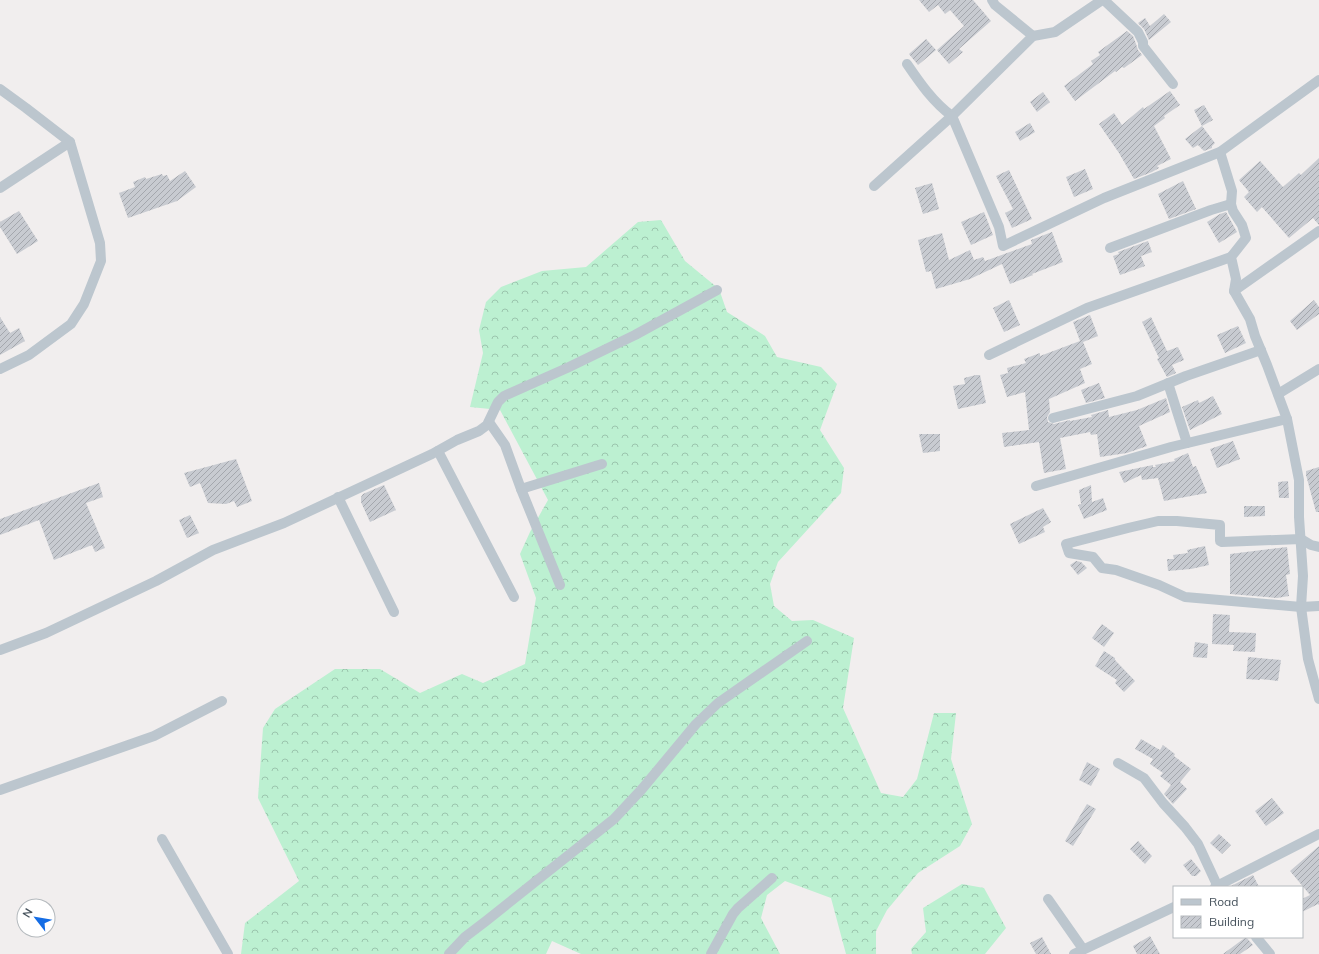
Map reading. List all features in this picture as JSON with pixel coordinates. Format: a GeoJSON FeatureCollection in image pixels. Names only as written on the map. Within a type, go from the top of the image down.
{"type":"FeatureCollection","features":[{"type":"Feature","properties":{"kind":"street"},"geometry":{"type":"LineString","coordinates":[[992,0],[1034,36]]}},
{"type":"Feature","properties":{"kind":"street"},"geometry":{"type":"LineString","coordinates":[[874,186],[952,116],[1034,36],[1055,32],[1103,0],[1138,32],[1143,42],[1143,46],[1173,84]]}},
{"type":"Feature","properties":{"kind":"street"},"geometry":{"type":"LineString","coordinates":[[907,64],[927,92],[945,111],[952,116],[999,228],[1003,246],[1104,198],[1220,152],[1319,80]]}},
{"type":"Feature","properties":{"kind":"street"},"geometry":{"type":"LineString","coordinates":[[0,89],[70,142],[100,243],[101,261],[84,304],[71,324],[29,354],[0,369]]}},
{"type":"Feature","properties":{"kind":"street"},"geometry":{"type":"LineString","coordinates":[[0,188],[70,142]]}},
{"type":"Feature","properties":{"kind":"street"},"geometry":{"type":"LineString","coordinates":[[989,355],[1087,308],[1231,257],[1246,238],[1242,225],[1233,211],[1232,192],[1220,152]]}},
{"type":"Feature","properties":{"kind":"street"},"geometry":{"type":"LineString","coordinates":[[1110,248],[1211,210],[1232,204]]}},
{"type":"Feature","properties":{"kind":"street"},"geometry":{"type":"LineString","coordinates":[[1234,291],[1319,231]]}},
{"type":"Feature","properties":{"kind":"street"},"geometry":{"type":"LineString","coordinates":[[1231,257],[1236,279],[1234,291],[1250,319],[1287,419],[1299,480],[1299,517],[1303,576],[1301,607],[1308,659],[1319,699]]}},
{"type":"Feature","properties":{"kind":"street"},"geometry":{"type":"LineString","coordinates":[[0,650],[46,633],[156,581],[213,550],[284,523],[484,428],[489,422],[498,402],[504,396],[567,368],[635,335],[716,290]]}},
{"type":"Feature","properties":{"kind":"street"},"geometry":{"type":"LineString","coordinates":[[1053,418],[1137,396],[1186,376],[1261,350]]}},
{"type":"Feature","properties":{"kind":"street"},"geometry":{"type":"LineString","coordinates":[[1278,394],[1319,369]]}},
{"type":"Feature","properties":{"kind":"street"},"geometry":{"type":"LineString","coordinates":[[1168,383],[1187,443]]}},
{"type":"Feature","properties":{"kind":"street"},"geometry":{"type":"LineString","coordinates":[[1036,486],[1187,443],[1287,419]]}},
{"type":"Feature","properties":{"kind":"street"},"geometry":{"type":"LineString","coordinates":[[489,422],[505,445],[560,585]]}},
{"type":"Feature","properties":{"kind":"street"},"geometry":{"type":"LineString","coordinates":[[438,451],[514,597]]}},
{"type":"Feature","properties":{"kind":"street"},"geometry":{"type":"LineString","coordinates":[[521,489],[602,464]]}},
{"type":"Feature","properties":{"kind":"street"},"geometry":{"type":"LineString","coordinates":[[338,497],[394,612]]}},
{"type":"Feature","properties":{"kind":"street"},"geometry":{"type":"LineString","coordinates":[[1319,547],[1311,546],[1301,539],[1222,542],[1220,541],[1220,525],[1176,521],[1158,522],[1128,528],[1066,544],[1068,552],[1093,557],[1102,568],[1116,570],[1159,585],[1182,597],[1301,607],[1319,606]]}},
{"type":"Feature","properties":{"kind":"street"},"geometry":{"type":"LineString","coordinates":[[449,954],[465,937],[486,922],[614,819],[642,789],[696,724],[718,703],[807,641]]}},
{"type":"Feature","properties":{"kind":"street"},"geometry":{"type":"LineString","coordinates":[[0,790],[154,736],[222,701]]}},
{"type":"Feature","properties":{"kind":"street"},"geometry":{"type":"LineString","coordinates":[[1118,763],[1144,778],[1163,803],[1186,827],[1198,844],[1217,886]]}},
{"type":"Feature","properties":{"kind":"street"},"geometry":{"type":"LineString","coordinates":[[1219,886],[1319,834]]}},
{"type":"Feature","properties":{"kind":"street"},"geometry":{"type":"LineString","coordinates":[[162,839],[228,954]]}},
{"type":"Feature","properties":{"kind":"street"},"geometry":{"type":"LineString","coordinates":[[711,954],[733,914],[772,878]]}},
{"type":"Feature","properties":{"kind":"street"},"geometry":{"type":"LineString","coordinates":[[1048,899],[1084,949]]}},
{"type":"Feature","properties":{"kind":"street"},"geometry":{"type":"LineString","coordinates":[[1074,954],[1173,907]]}},
{"type":"Feature","properties":{"kind":"street"},"geometry":{"type":"LineString","coordinates":[[1257,938],[1270,954]]}},
{"type":"Feature","properties":{"kind":"green space"},"geometry":{"type":"Polygon","coordinates":[[[661,220],[685,261],[719,289],[727,312],[765,336],[777,357],[821,367],[837,384],[820,430],[844,468],[841,493],[778,562],[770,584],[774,606],[792,621],[813,620],[854,638],[843,708],[881,793],[903,797],[917,779],[934,713],[956,713],[951,759],[972,824],[960,846],[918,873],[887,910],[876,931],[876,954],[846,954],[831,898],[785,881],[767,895],[761,918],[780,954],[581,954],[552,941],[546,954],[241,954],[245,923],[299,881],[258,798],[263,728],[275,709],[335,669],[380,669],[420,693],[462,674],[483,683],[525,664],[536,598],[520,554],[530,532],[548,500],[500,410],[470,407],[483,353],[479,330],[486,302],[501,287],[542,271],[586,267],[638,222],[661,220]]]}},
{"type":"Feature","properties":{"kind":"green space"},"geometry":{"type":"Polygon","coordinates":[[[962,884],[984,888],[1006,928],[985,954],[912,954],[911,949],[926,932],[923,908],[962,884]]]}},
{"type":"Feature","properties":{"kind":"building"},"geometry":{"type":"Polygon","coordinates":[[[919,0],[973,0],[991,21],[959,49],[963,52],[949,64],[937,50],[964,26],[950,10],[945,14],[938,5],[929,12],[919,0]]]}},
{"type":"Feature","properties":{"kind":"building"},"geometry":{"type":"Polygon","coordinates":[[[1164,14],[1171,22],[1149,40],[1144,29],[1138,23],[1145,18],[1150,26],[1164,14]]]}},
{"type":"Feature","properties":{"kind":"building"},"geometry":{"type":"Polygon","coordinates":[[[1127,31],[1133,36],[1138,50],[1142,55],[1124,68],[1122,67],[1116,72],[1115,71],[1075,101],[1064,86],[1093,64],[1091,61],[1100,55],[1098,52],[1127,31]]]}},
{"type":"Feature","properties":{"kind":"building"},"geometry":{"type":"Polygon","coordinates":[[[926,39],[936,50],[918,65],[909,54],[926,39]]]}},
{"type":"Feature","properties":{"kind":"building"},"geometry":{"type":"Polygon","coordinates":[[[1170,91],[1180,105],[1164,116],[1165,118],[1154,126],[1171,159],[1157,166],[1159,168],[1152,172],[1134,179],[1119,153],[1099,124],[1114,113],[1122,125],[1143,107],[1144,109],[1170,91]]]}},
{"type":"Feature","properties":{"kind":"building"},"geometry":{"type":"Polygon","coordinates":[[[1043,92],[1050,102],[1037,112],[1030,102],[1043,92]]]}},
{"type":"Feature","properties":{"kind":"building"},"geometry":{"type":"Polygon","coordinates":[[[1204,105],[1213,120],[1202,126],[1194,110],[1204,105]]]}},
{"type":"Feature","properties":{"kind":"building"},"geometry":{"type":"Polygon","coordinates":[[[1030,123],[1035,132],[1020,141],[1015,132],[1030,123]]]}},
{"type":"Feature","properties":{"kind":"building"},"geometry":{"type":"Polygon","coordinates":[[[1202,126],[1215,143],[1212,148],[1204,151],[1198,145],[1193,148],[1185,139],[1202,126]]]}},
{"type":"Feature","properties":{"kind":"building"},"geometry":{"type":"Polygon","coordinates":[[[1319,158],[1319,225],[1313,218],[1289,238],[1262,207],[1257,212],[1244,197],[1249,192],[1239,180],[1260,161],[1283,187],[1299,173],[1301,175],[1319,158]]]}},
{"type":"Feature","properties":{"kind":"building"},"geometry":{"type":"Polygon","coordinates":[[[1085,169],[1093,189],[1074,197],[1066,177],[1085,169]]]}},
{"type":"Feature","properties":{"kind":"building"},"geometry":{"type":"Polygon","coordinates":[[[1009,170],[1032,219],[1012,228],[1005,213],[1013,209],[996,176],[1009,170]]]}},
{"type":"Feature","properties":{"kind":"building"},"geometry":{"type":"Polygon","coordinates":[[[185,171],[196,187],[177,201],[128,218],[119,193],[135,187],[133,182],[145,177],[146,179],[162,174],[163,176],[167,175],[170,181],[185,171]]]}},
{"type":"Feature","properties":{"kind":"building"},"geometry":{"type":"Polygon","coordinates":[[[1183,181],[1196,209],[1169,219],[1158,194],[1183,181]]]}},
{"type":"Feature","properties":{"kind":"building"},"geometry":{"type":"Polygon","coordinates":[[[932,183],[939,209],[923,214],[915,188],[932,183]]]}},
{"type":"Feature","properties":{"kind":"building"},"geometry":{"type":"Polygon","coordinates":[[[19,211],[38,241],[17,254],[0,227],[0,222],[19,211]]]}},
{"type":"Feature","properties":{"kind":"building"},"geometry":{"type":"Polygon","coordinates":[[[984,212],[993,235],[971,245],[961,222],[984,212]]]}},
{"type":"Feature","properties":{"kind":"building"},"geometry":{"type":"Polygon","coordinates":[[[1226,212],[1237,232],[1219,243],[1207,222],[1226,212]]]}},
{"type":"Feature","properties":{"kind":"building"},"geometry":{"type":"Polygon","coordinates":[[[1052,232],[1063,262],[1010,284],[1002,264],[970,279],[936,289],[931,271],[926,272],[918,240],[942,233],[949,260],[970,250],[974,260],[983,257],[985,261],[1032,244],[1031,240],[1052,232]]]}},
{"type":"Feature","properties":{"kind":"building"},"geometry":{"type":"Polygon","coordinates":[[[1148,241],[1152,252],[1141,256],[1145,266],[1120,275],[1113,256],[1119,254],[1118,252],[1148,241]]]}},
{"type":"Feature","properties":{"kind":"building"},"geometry":{"type":"Polygon","coordinates":[[[1009,300],[1020,325],[1004,332],[993,308],[1009,300]]]}},
{"type":"Feature","properties":{"kind":"building"},"geometry":{"type":"Polygon","coordinates":[[[1314,300],[1319,307],[1319,314],[1297,330],[1290,321],[1314,300]]]}},
{"type":"Feature","properties":{"kind":"building"},"geometry":{"type":"Polygon","coordinates":[[[1090,315],[1098,336],[1083,342],[1092,364],[1080,369],[1085,383],[1049,399],[1050,412],[1047,417],[1048,422],[1054,424],[1092,417],[1091,415],[1108,410],[1109,417],[1137,410],[1166,398],[1170,412],[1139,426],[1147,446],[1127,453],[1100,457],[1097,434],[1091,435],[1090,432],[1060,438],[1066,469],[1044,473],[1039,442],[1004,447],[1002,433],[1029,430],[1025,392],[1007,397],[1000,375],[1008,373],[1007,368],[1026,363],[1024,359],[1040,353],[1040,356],[1080,341],[1073,322],[1090,315]]]}},
{"type":"Feature","properties":{"kind":"building"},"geometry":{"type":"Polygon","coordinates":[[[0,317],[10,333],[19,328],[25,341],[0,355],[0,317]]]}},
{"type":"Feature","properties":{"kind":"building"},"geometry":{"type":"Polygon","coordinates":[[[1151,317],[1167,351],[1178,347],[1184,360],[1172,365],[1176,373],[1167,377],[1157,359],[1159,358],[1142,322],[1151,317]]]}},
{"type":"Feature","properties":{"kind":"building"},"geometry":{"type":"Polygon","coordinates":[[[1238,326],[1246,343],[1225,353],[1217,335],[1238,326]]]}},
{"type":"Feature","properties":{"kind":"building"},"geometry":{"type":"Polygon","coordinates":[[[980,375],[986,403],[958,409],[953,386],[965,384],[964,378],[980,375]]]}},
{"type":"Feature","properties":{"kind":"building"},"geometry":{"type":"Polygon","coordinates":[[[1099,383],[1105,398],[1086,403],[1081,390],[1099,383]]]}},
{"type":"Feature","properties":{"kind":"building"},"geometry":{"type":"Polygon","coordinates":[[[1213,396],[1222,414],[1190,430],[1182,407],[1198,400],[1199,403],[1213,396]]]}},
{"type":"Feature","properties":{"kind":"building"},"geometry":{"type":"Polygon","coordinates":[[[919,434],[940,434],[940,451],[923,453],[919,434]]]}},
{"type":"Feature","properties":{"kind":"building"},"geometry":{"type":"Polygon","coordinates":[[[1233,441],[1240,459],[1217,468],[1210,449],[1233,441]]]}},
{"type":"Feature","properties":{"kind":"building"},"geometry":{"type":"Polygon","coordinates":[[[1188,453],[1193,467],[1196,466],[1207,493],[1164,501],[1158,478],[1142,480],[1141,475],[1124,483],[1119,472],[1153,465],[1153,467],[1156,467],[1155,465],[1175,461],[1174,459],[1188,453]]]}},
{"type":"Feature","properties":{"kind":"building"},"geometry":{"type":"Polygon","coordinates":[[[236,459],[252,501],[237,507],[234,501],[226,504],[208,503],[200,483],[190,487],[184,473],[236,459]]]}},
{"type":"Feature","properties":{"kind":"building"},"geometry":{"type":"Polygon","coordinates":[[[1319,467],[1319,512],[1316,512],[1306,471],[1319,467]]]}},
{"type":"Feature","properties":{"kind":"building"},"geometry":{"type":"Polygon","coordinates":[[[1288,481],[1289,498],[1279,498],[1278,482],[1288,481]]]}},
{"type":"Feature","properties":{"kind":"building"},"geometry":{"type":"Polygon","coordinates":[[[99,483],[103,497],[86,503],[105,548],[95,552],[92,545],[54,560],[39,520],[0,535],[0,519],[99,483]]]}},
{"type":"Feature","properties":{"kind":"building"},"geometry":{"type":"Polygon","coordinates":[[[384,485],[396,510],[370,522],[361,502],[361,497],[363,494],[384,485]]]}},
{"type":"Feature","properties":{"kind":"building"},"geometry":{"type":"Polygon","coordinates":[[[1091,485],[1092,502],[1103,498],[1107,510],[1084,519],[1078,505],[1081,504],[1079,490],[1091,485]]]}},
{"type":"Feature","properties":{"kind":"building"},"geometry":{"type":"Polygon","coordinates":[[[1244,506],[1265,506],[1265,516],[1244,517],[1244,506]]]}},
{"type":"Feature","properties":{"kind":"building"},"geometry":{"type":"Polygon","coordinates":[[[1043,508],[1051,522],[1043,527],[1045,532],[1019,544],[1010,524],[1043,508]]]}},
{"type":"Feature","properties":{"kind":"building"},"geometry":{"type":"Polygon","coordinates":[[[190,515],[199,533],[187,538],[179,520],[190,515]]]}},
{"type":"Feature","properties":{"kind":"building"},"geometry":{"type":"Polygon","coordinates":[[[1205,546],[1209,565],[1191,569],[1168,571],[1167,559],[1174,559],[1173,555],[1188,553],[1187,550],[1205,546]]]}},
{"type":"Feature","properties":{"kind":"building"},"geometry":{"type":"Polygon","coordinates":[[[1287,547],[1290,574],[1286,575],[1289,596],[1277,598],[1230,594],[1230,554],[1287,547]]]}},
{"type":"Feature","properties":{"kind":"building"},"geometry":{"type":"Polygon","coordinates":[[[1076,561],[1081,562],[1087,568],[1078,575],[1070,565],[1076,561]]]}},
{"type":"Feature","properties":{"kind":"building"},"geometry":{"type":"Polygon","coordinates":[[[1213,614],[1230,615],[1229,632],[1256,633],[1255,652],[1233,651],[1234,645],[1212,644],[1213,614]]]}},
{"type":"Feature","properties":{"kind":"building"},"geometry":{"type":"Polygon","coordinates":[[[1102,624],[1114,633],[1104,647],[1092,638],[1102,624]]]}},
{"type":"Feature","properties":{"kind":"building"},"geometry":{"type":"Polygon","coordinates":[[[1195,642],[1208,644],[1207,658],[1193,657],[1195,642]]]}},
{"type":"Feature","properties":{"kind":"building"},"geometry":{"type":"Polygon","coordinates":[[[1104,651],[1115,658],[1115,660],[1135,681],[1124,692],[1115,683],[1117,680],[1095,666],[1104,651]]]}},
{"type":"Feature","properties":{"kind":"building"},"geometry":{"type":"Polygon","coordinates":[[[1248,657],[1281,660],[1278,681],[1246,679],[1248,657]]]}},
{"type":"Feature","properties":{"kind":"building"},"geometry":{"type":"Polygon","coordinates":[[[1141,739],[1160,750],[1163,745],[1191,769],[1180,782],[1187,789],[1173,804],[1164,794],[1171,785],[1160,776],[1163,773],[1150,764],[1153,759],[1135,749],[1141,739]]]}},
{"type":"Feature","properties":{"kind":"building"},"geometry":{"type":"Polygon","coordinates":[[[1087,762],[1100,769],[1091,786],[1079,780],[1087,762]]]}},
{"type":"Feature","properties":{"kind":"building"},"geometry":{"type":"Polygon","coordinates":[[[1272,798],[1284,813],[1266,826],[1255,811],[1272,798]]]}},
{"type":"Feature","properties":{"kind":"building"},"geometry":{"type":"Polygon","coordinates":[[[1087,804],[1096,809],[1073,846],[1065,841],[1087,804]]]}},
{"type":"Feature","properties":{"kind":"building"},"geometry":{"type":"Polygon","coordinates":[[[1219,834],[1231,845],[1222,854],[1210,843],[1219,834]]]}},
{"type":"Feature","properties":{"kind":"building"},"geometry":{"type":"Polygon","coordinates":[[[1138,841],[1152,856],[1145,864],[1130,849],[1138,841]]]}},
{"type":"Feature","properties":{"kind":"building"},"geometry":{"type":"Polygon","coordinates":[[[1319,846],[1319,905],[1318,904],[1303,912],[1303,898],[1310,895],[1290,871],[1319,846]]]}},
{"type":"Feature","properties":{"kind":"building"},"geometry":{"type":"Polygon","coordinates":[[[1191,859],[1201,871],[1196,876],[1192,876],[1183,865],[1191,859]]]}},
{"type":"Feature","properties":{"kind":"building"},"geometry":{"type":"Polygon","coordinates":[[[1253,875],[1258,886],[1231,886],[1253,875]]]}},
{"type":"Feature","properties":{"kind":"building"},"geometry":{"type":"Polygon","coordinates":[[[1150,936],[1160,954],[1137,954],[1133,946],[1150,936]]]}},
{"type":"Feature","properties":{"kind":"building"},"geometry":{"type":"Polygon","coordinates":[[[1042,937],[1051,954],[1036,954],[1030,943],[1042,937]]]}},
{"type":"Feature","properties":{"kind":"building"},"geometry":{"type":"Polygon","coordinates":[[[1245,938],[1247,938],[1253,945],[1240,954],[1223,954],[1245,938]]]}}]}
